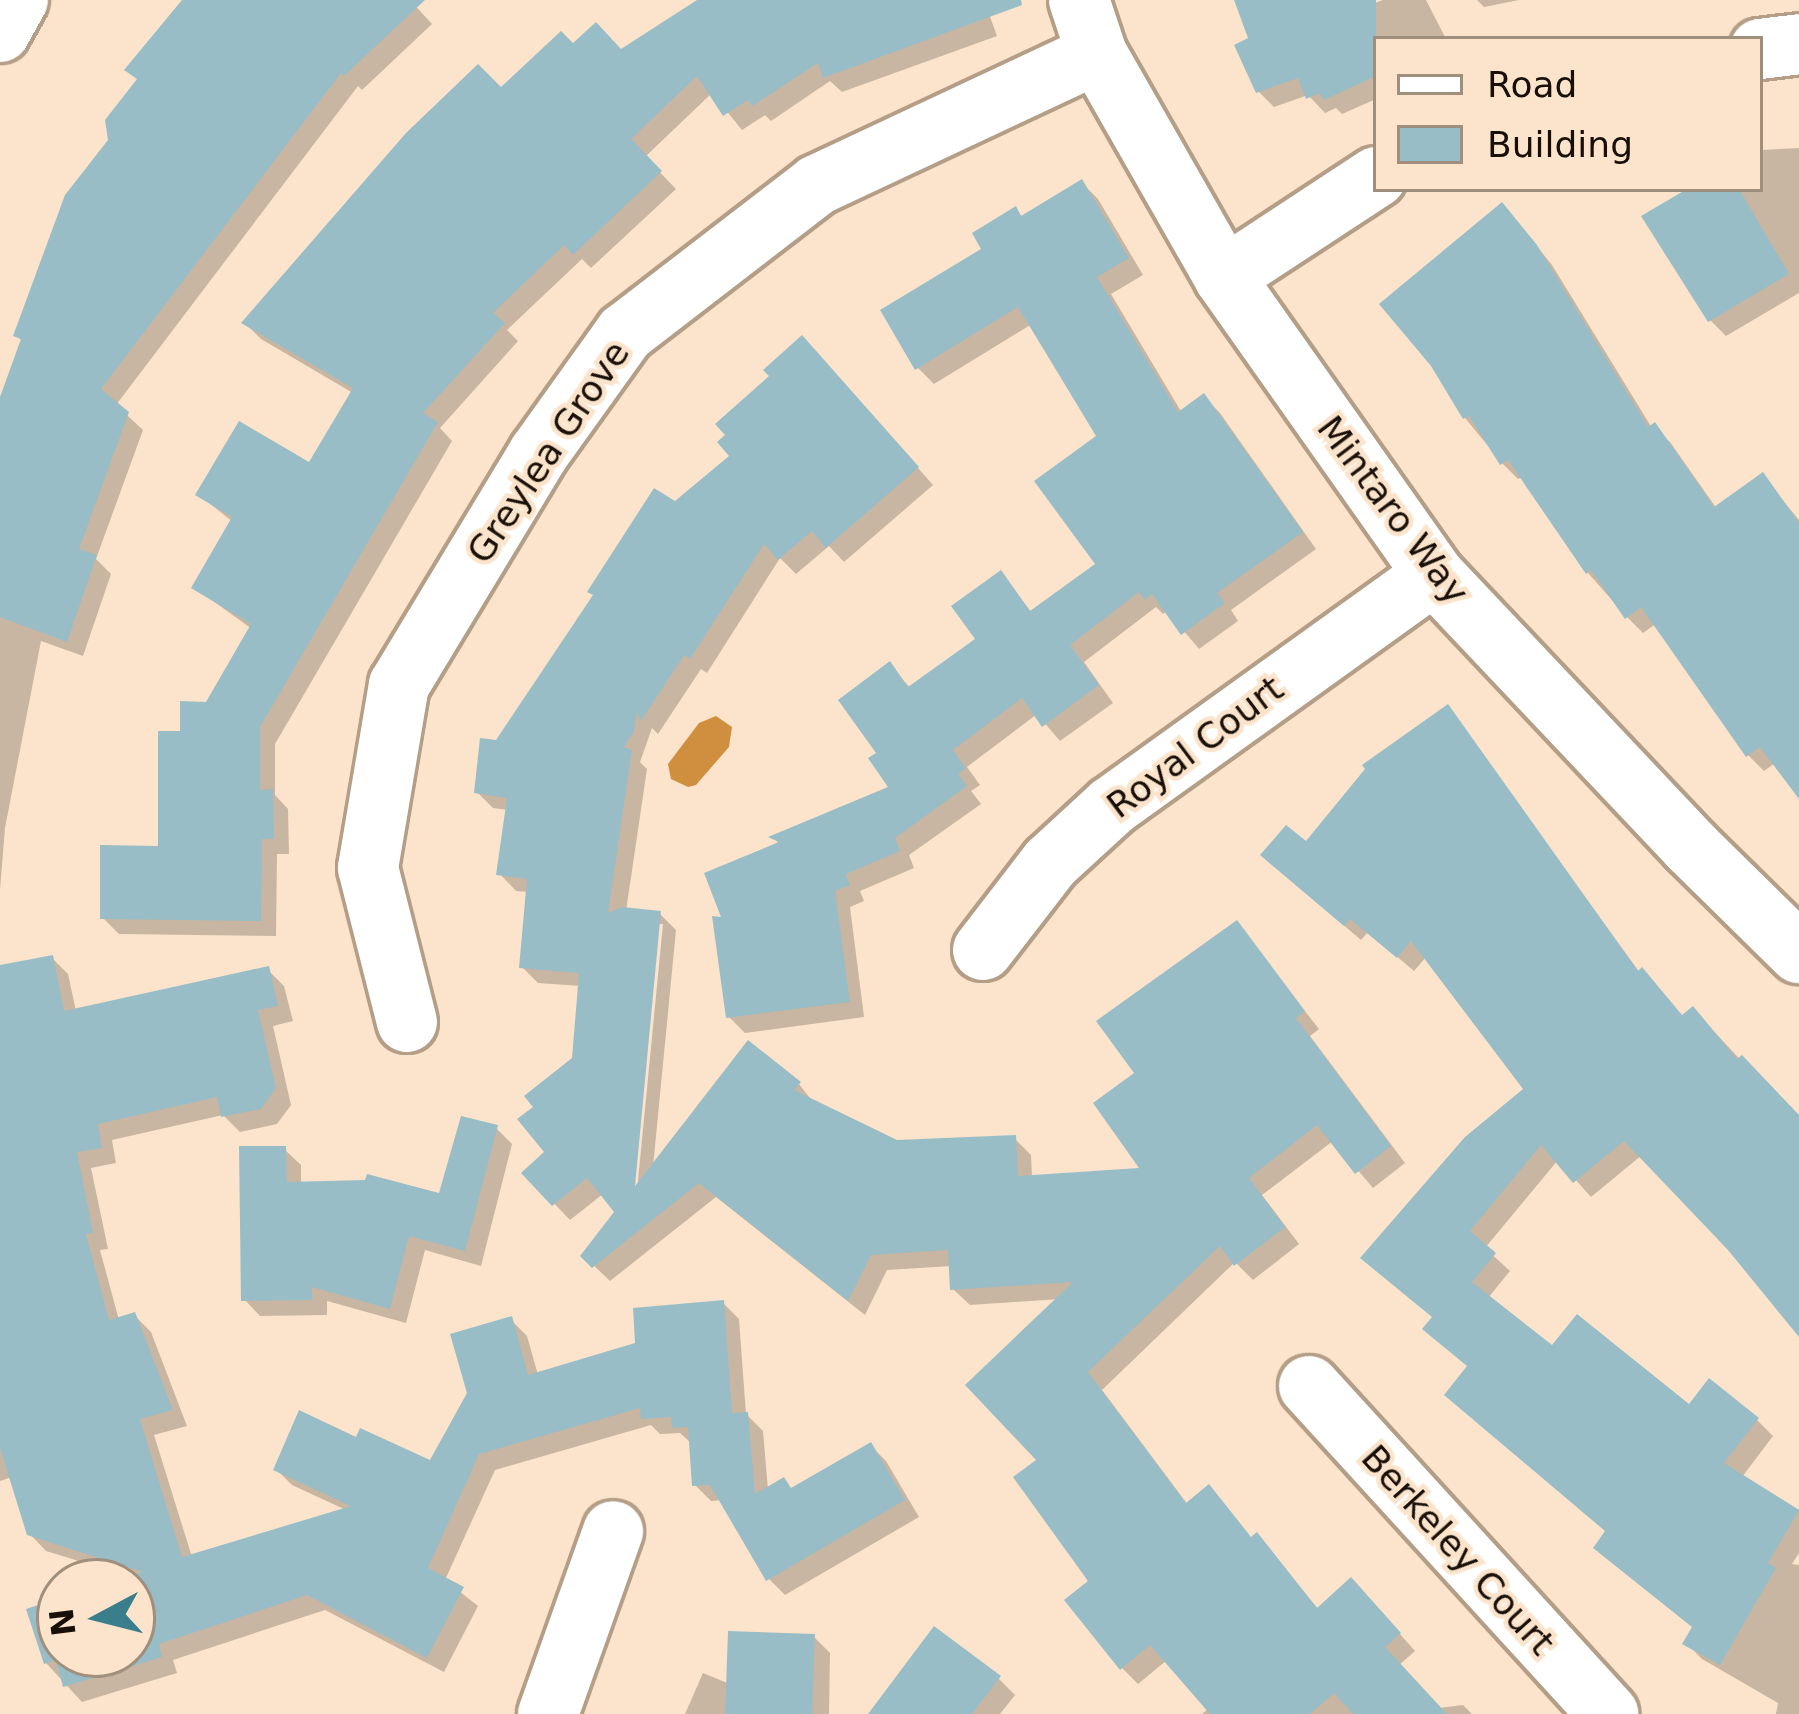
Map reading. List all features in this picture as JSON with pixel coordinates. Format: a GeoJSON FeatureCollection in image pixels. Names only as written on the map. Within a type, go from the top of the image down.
{"type":"FeatureCollection","features":[{"type":"Feature","properties":{"kind":"street"},"geometry":{"type":"LineString","coordinates":[[0,32],[18,0]]}},
{"type":"Feature","properties":{"kind":"street","name":"Mintaro Way"},"geometry":{"type":"LineString","coordinates":[[1088,27],[1224,277],[1434,575],[1690,847],[1799,952]]}},
{"type":"Feature","properties":{"kind":"street","name":"Greylea Grove"},"geometry":{"type":"LineString","coordinates":[[407,1022],[368,868],[399,686],[551,436],[625,333],[817,185],[1049,72],[1088,27]]}},
{"type":"Feature","properties":{"kind":"street"},"geometry":{"type":"LineString","coordinates":[[1763,49],[1799,44]]}},
{"type":"Feature","properties":{"kind":"street"},"geometry":{"type":"LineString","coordinates":[[1224,277],[1373,179]]}},
{"type":"Feature","properties":{"kind":"street","name":"Royal Court"},"geometry":{"type":"LineString","coordinates":[[983,950],[1050,863],[1112,806],[1434,575]]}},
{"type":"Feature","properties":{"kind":"street","name":"Berkeley Court"},"geometry":{"type":"LineString","coordinates":[[1309,1386],[1608,1714]]}},
{"type":"Feature","properties":{"kind":"street"},"geometry":{"type":"LineString","coordinates":[[548,1714],[613,1531]]}},
{"type":"Feature","properties":{"kind":"shaded area"},"geometry":{"type":"Polygon","coordinates":[[[716,716],[732,727],[729,747],[696,785],[688,787],[671,779],[668,764],[699,723],[716,716]]]}},
{"type":"Feature","properties":{"kind":"building"},"geometry":{"type":"Polygon","coordinates":[[[182,0],[425,0],[344,76],[341,73],[101,389],[129,412],[79,549],[97,555],[67,642],[0,617],[0,397],[21,339],[13,336],[65,195],[108,140],[105,120],[137,79],[124,70],[182,0]]]}},
{"type":"Feature","properties":{"kind":"building"},"geometry":{"type":"Polygon","coordinates":[[[697,0],[1021,0],[1022,5],[823,78],[818,63],[752,106],[748,100],[723,116],[697,76],[631,139],[662,171],[573,255],[564,245],[493,313],[505,323],[423,413],[438,422],[260,727],[260,790],[273,789],[274,839],[262,839],[261,921],[100,919],[100,845],[158,846],[158,731],[180,731],[180,701],[206,702],[251,624],[191,588],[232,517],[195,495],[239,421],[309,462],[353,388],[241,323],[406,133],[478,64],[501,87],[561,31],[573,43],[596,22],[621,49],[697,0]]]}},
{"type":"Feature","properties":{"kind":"building"},"geometry":{"type":"Polygon","coordinates":[[[1234,0],[1376,0],[1373,77],[1324,100],[1319,93],[1306,99],[1298,78],[1256,93],[1234,45],[1248,38],[1234,0]]]}},
{"type":"Feature","properties":{"kind":"building"},"geometry":{"type":"Polygon","coordinates":[[[1082,179],[1129,258],[1097,277],[1178,412],[1204,393],[1303,532],[1217,593],[1225,603],[1181,635],[1152,594],[1145,600],[1139,592],[1070,645],[1099,685],[1042,727],[1022,698],[953,750],[966,768],[958,774],[967,786],[895,838],[900,851],[846,874],[850,885],[835,891],[850,1002],[726,1018],[712,916],[721,917],[704,873],[779,842],[768,837],[888,787],[868,758],[876,753],[838,700],[890,661],[908,687],[975,639],[951,606],[1001,570],[1030,611],[1095,564],[1034,481],[1096,436],[1018,307],[915,370],[880,310],[981,249],[972,233],[1016,206],[1021,216],[1082,179]]]}},
{"type":"Feature","properties":{"kind":"building"},"geometry":{"type":"Polygon","coordinates":[[[1682,192],[1741,192],[1789,274],[1708,322],[1641,216],[1682,192]]]}},
{"type":"Feature","properties":{"kind":"building"},"geometry":{"type":"Polygon","coordinates":[[[1502,202],[1537,245],[1648,427],[1655,422],[1714,507],[1763,472],[1799,523],[1799,799],[1760,747],[1746,757],[1641,607],[1625,619],[1591,570],[1586,574],[1508,460],[1500,465],[1469,416],[1463,419],[1431,366],[1379,304],[1502,202]]]}},
{"type":"Feature","properties":{"kind":"building"},"geometry":{"type":"Polygon","coordinates":[[[802,335],[919,467],[826,548],[812,531],[778,560],[764,544],[690,659],[684,655],[641,721],[637,712],[634,731],[624,747],[632,750],[608,913],[622,907],[661,911],[635,1186],[748,1040],[801,1082],[794,1090],[897,1140],[1016,1135],[1018,1176],[1139,1168],[1093,1103],[1134,1073],[1096,1021],[1237,920],[1305,1011],[1296,1018],[1391,1146],[1355,1174],[1317,1125],[1249,1178],[1285,1227],[1234,1266],[1220,1246],[1088,1372],[1186,1503],[1209,1484],[1251,1537],[1257,1532],[1317,1608],[1351,1577],[1401,1633],[1385,1647],[1447,1714],[1353,1714],[1334,1693],[1310,1714],[1210,1714],[1150,1645],[1120,1670],[1064,1600],[1088,1581],[1013,1477],[1036,1460],[965,1385],[1073,1282],[950,1290],[948,1250],[871,1255],[848,1301],[699,1183],[592,1268],[580,1256],[614,1212],[587,1178],[552,1206],[521,1173],[544,1152],[517,1119],[533,1107],[524,1096],[572,1058],[579,973],[519,968],[527,879],[496,875],[507,798],[474,793],[480,738],[496,740],[593,595],[587,592],[654,488],[675,501],[729,456],[717,442],[725,435],[715,424],[769,376],[763,370],[802,335]]]}},
{"type":"Feature","properties":{"kind":"building"},"geometry":{"type":"Polygon","coordinates":[[[1448,704],[1638,971],[1642,967],[1682,1015],[1693,1006],[1737,1059],[1742,1055],[1799,1115],[1799,1337],[1728,1250],[1624,1141],[1573,1183],[1541,1145],[1470,1231],[1496,1253],[1472,1282],[1552,1345],[1577,1314],[1689,1404],[1709,1378],[1759,1418],[1724,1463],[1799,1510],[1768,1563],[1776,1568],[1720,1665],[1682,1644],[1692,1627],[1593,1548],[1605,1531],[1444,1395],[1467,1366],[1422,1329],[1432,1317],[1360,1258],[1465,1137],[1523,1089],[1411,941],[1397,958],[1350,919],[1344,926],[1260,855],[1286,825],[1306,841],[1365,769],[1362,765],[1448,704]]]}},
{"type":"Feature","properties":{"kind":"building"},"geometry":{"type":"Polygon","coordinates":[[[53,955],[64,1011],[269,966],[278,1006],[258,1010],[276,1088],[261,1109],[221,1117],[217,1097],[98,1124],[102,1148],[77,1152],[93,1233],[86,1234],[109,1320],[135,1312],[173,1410],[140,1419],[182,1557],[351,1506],[273,1470],[299,1410],[356,1437],[360,1428],[430,1460],[467,1393],[450,1334],[512,1316],[528,1375],[635,1343],[633,1308],[724,1300],[732,1413],[748,1412],[755,1494],[784,1477],[791,1488],[871,1442],[905,1500],[766,1581],[710,1485],[692,1486],[688,1427],[672,1428],[671,1417],[641,1419],[640,1408],[479,1454],[428,1568],[464,1587],[427,1658],[307,1595],[159,1644],[162,1657],[156,1659],[156,1558],[99,1558],[27,1535],[0,1448],[0,965],[53,955]]]}},
{"type":"Feature","properties":{"kind":"building"},"geometry":{"type":"Polygon","coordinates":[[[461,1116],[498,1125],[465,1251],[409,1236],[390,1309],[312,1287],[312,1300],[241,1301],[239,1146],[286,1146],[287,1182],[365,1180],[367,1174],[439,1193],[461,1116]]]}},
{"type":"Feature","properties":{"kind":"building"},"geometry":{"type":"Polygon","coordinates":[[[36,1606],[36,1640],[26,1609],[36,1606]]]}},
{"type":"Feature","properties":{"kind":"building"},"geometry":{"type":"Polygon","coordinates":[[[934,1626],[1001,1676],[972,1714],[868,1714],[934,1626]]]}},
{"type":"Feature","properties":{"kind":"building"},"geometry":{"type":"Polygon","coordinates":[[[728,1631],[815,1634],[812,1714],[725,1714],[728,1631]]]}},
{"type":"Feature","properties":{"kind":"building"},"geometry":{"type":"Polygon","coordinates":[[[61,1678],[93,1678],[63,1687],[61,1678]]]}}]}
